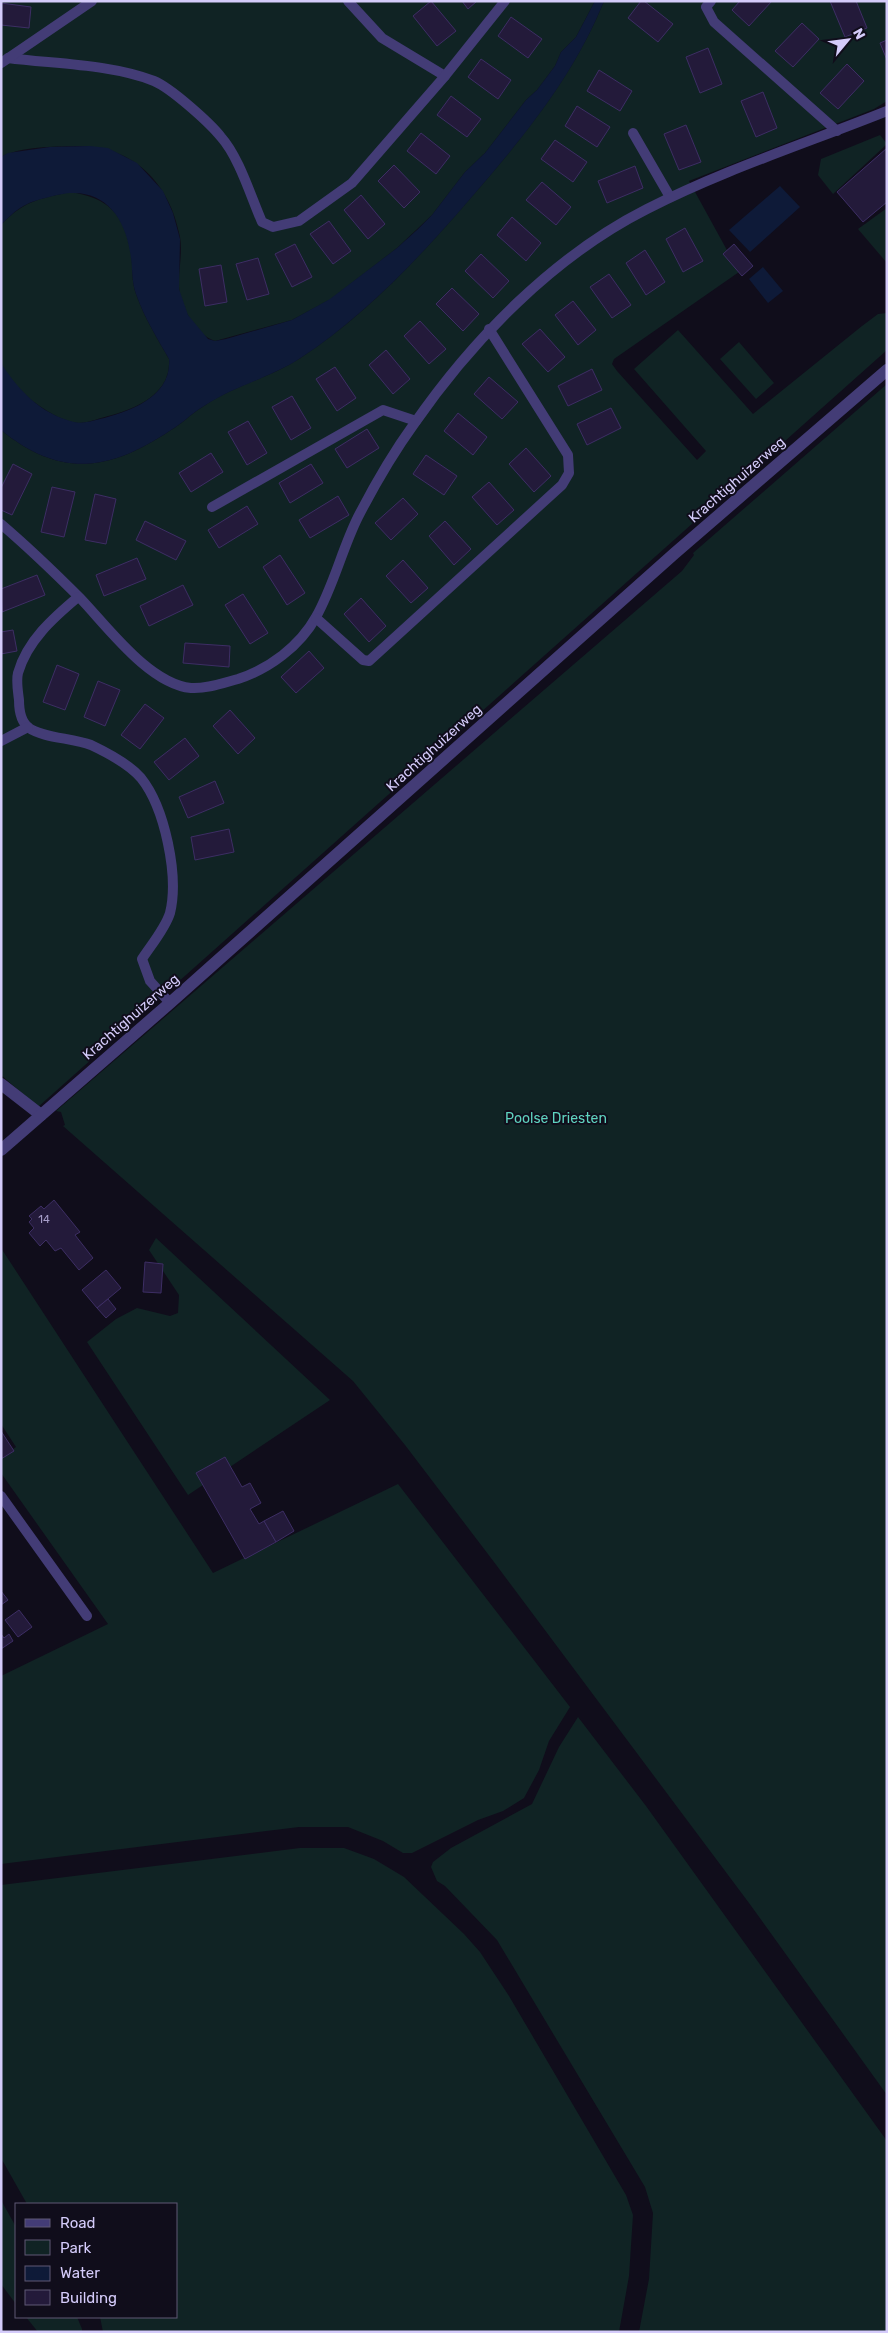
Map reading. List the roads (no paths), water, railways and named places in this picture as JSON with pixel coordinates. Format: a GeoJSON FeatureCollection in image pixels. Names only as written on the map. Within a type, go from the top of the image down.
{"type":"FeatureCollection","features":[{"type":"Feature","properties":{"kind":"street","name":"Krachtighuizerweg"},"geometry":{"type":"LineString","coordinates":[[1,1150],[170,1003],[676,553],[887,370]]}},
{"type":"Feature","properties":{"kind":"street"},"geometry":{"type":"LineString","coordinates":[[1,1084],[40,1115]]}},
{"type":"Feature","properties":{"kind":"lane"},"geometry":{"type":"LineString","coordinates":[[5,61],[92,1]]}},
{"type":"Feature","properties":{"kind":"lane"},"geometry":{"type":"LineString","coordinates":[[348,1],[382,38],[446,76]]}},
{"type":"Feature","properties":{"kind":"lane"},"geometry":{"type":"LineString","coordinates":[[5,61],[115,71],[156,82],[196,112],[222,138],[244,178],[262,222],[273,227],[299,221],[352,183],[446,76],[505,1]]}},
{"type":"Feature","properties":{"kind":"lane"},"geometry":{"type":"LineString","coordinates":[[711,1],[706,7],[714,22],[837,131]]}},
{"type":"Feature","properties":{"kind":"lane"},"geometry":{"type":"LineString","coordinates":[[1,524],[78,597],[137,658],[171,682],[190,688],[215,686],[255,674],[269,666],[296,642],[316,618],[357,519],[388,461],[448,376],[489,329],[593,240],[644,210],[751,163],[887,111]]}},
{"type":"Feature","properties":{"kind":"lane"},"geometry":{"type":"LineString","coordinates":[[633,134],[670,198]]}},
{"type":"Feature","properties":{"kind":"lane"},"geometry":{"type":"LineString","coordinates":[[316,618],[363,660],[369,661],[562,485],[569,473],[568,455],[489,329]]}},
{"type":"Feature","properties":{"kind":"lane"},"geometry":{"type":"LineString","coordinates":[[212,507],[383,410],[416,421]]}},
{"type":"Feature","properties":{"kind":"lane"},"geometry":{"type":"LineString","coordinates":[[78,597],[50,620],[30,646],[18,675],[19,708],[28,727],[41,734],[62,737],[90,745],[122,762],[141,778],[151,794],[163,821],[168,844],[172,891],[170,914],[142,959],[150,981],[170,1003]]}},
{"type":"Feature","properties":{"kind":"lane"},"geometry":{"type":"LineString","coordinates":[[1,741],[28,727]]}},
{"type":"Feature","properties":{"kind":"lane"},"geometry":{"type":"LineString","coordinates":[[1,1496],[87,1616]]}},
{"type":"Feature","properties":{"kind":"water"},"geometry":{"type":"Polygon","coordinates":[[[595,1],[604,1],[578,55],[546,105],[509,153],[451,221],[411,264],[369,305],[323,342],[288,365],[215,399],[149,444],[106,461],[86,464],[65,462],[44,456],[23,446],[1,430],[1,363],[23,392],[41,407],[62,418],[81,423],[123,412],[146,401],[164,383],[168,372],[169,359],[139,303],[133,284],[131,257],[127,238],[116,214],[97,198],[86,194],[72,193],[57,195],[26,204],[1,225],[1,157],[8,153],[50,147],[90,146],[108,148],[137,163],[163,191],[173,213],[180,239],[179,289],[188,315],[208,339],[215,341],[226,339],[292,320],[330,299],[397,248],[417,230],[432,215],[465,172],[485,153],[526,100],[537,90],[555,66],[561,52],[576,37],[595,1]]]}},
{"type":"Feature","properties":{"kind":"water"},"geometry":{"type":"Polygon","coordinates":[[[780,186],[800,207],[750,252],[729,230],[780,186]]]}},
{"type":"Feature","properties":{"kind":"water"},"geometry":{"type":"Polygon","coordinates":[[[763,267],[783,291],[768,303],[749,279],[763,267]]]}},
{"type":"Feature","properties":{"kind":"park label","name":"Poolse Driesten"},"geometry":{"type":"Point","coordinates":[556,1118]}}]}
